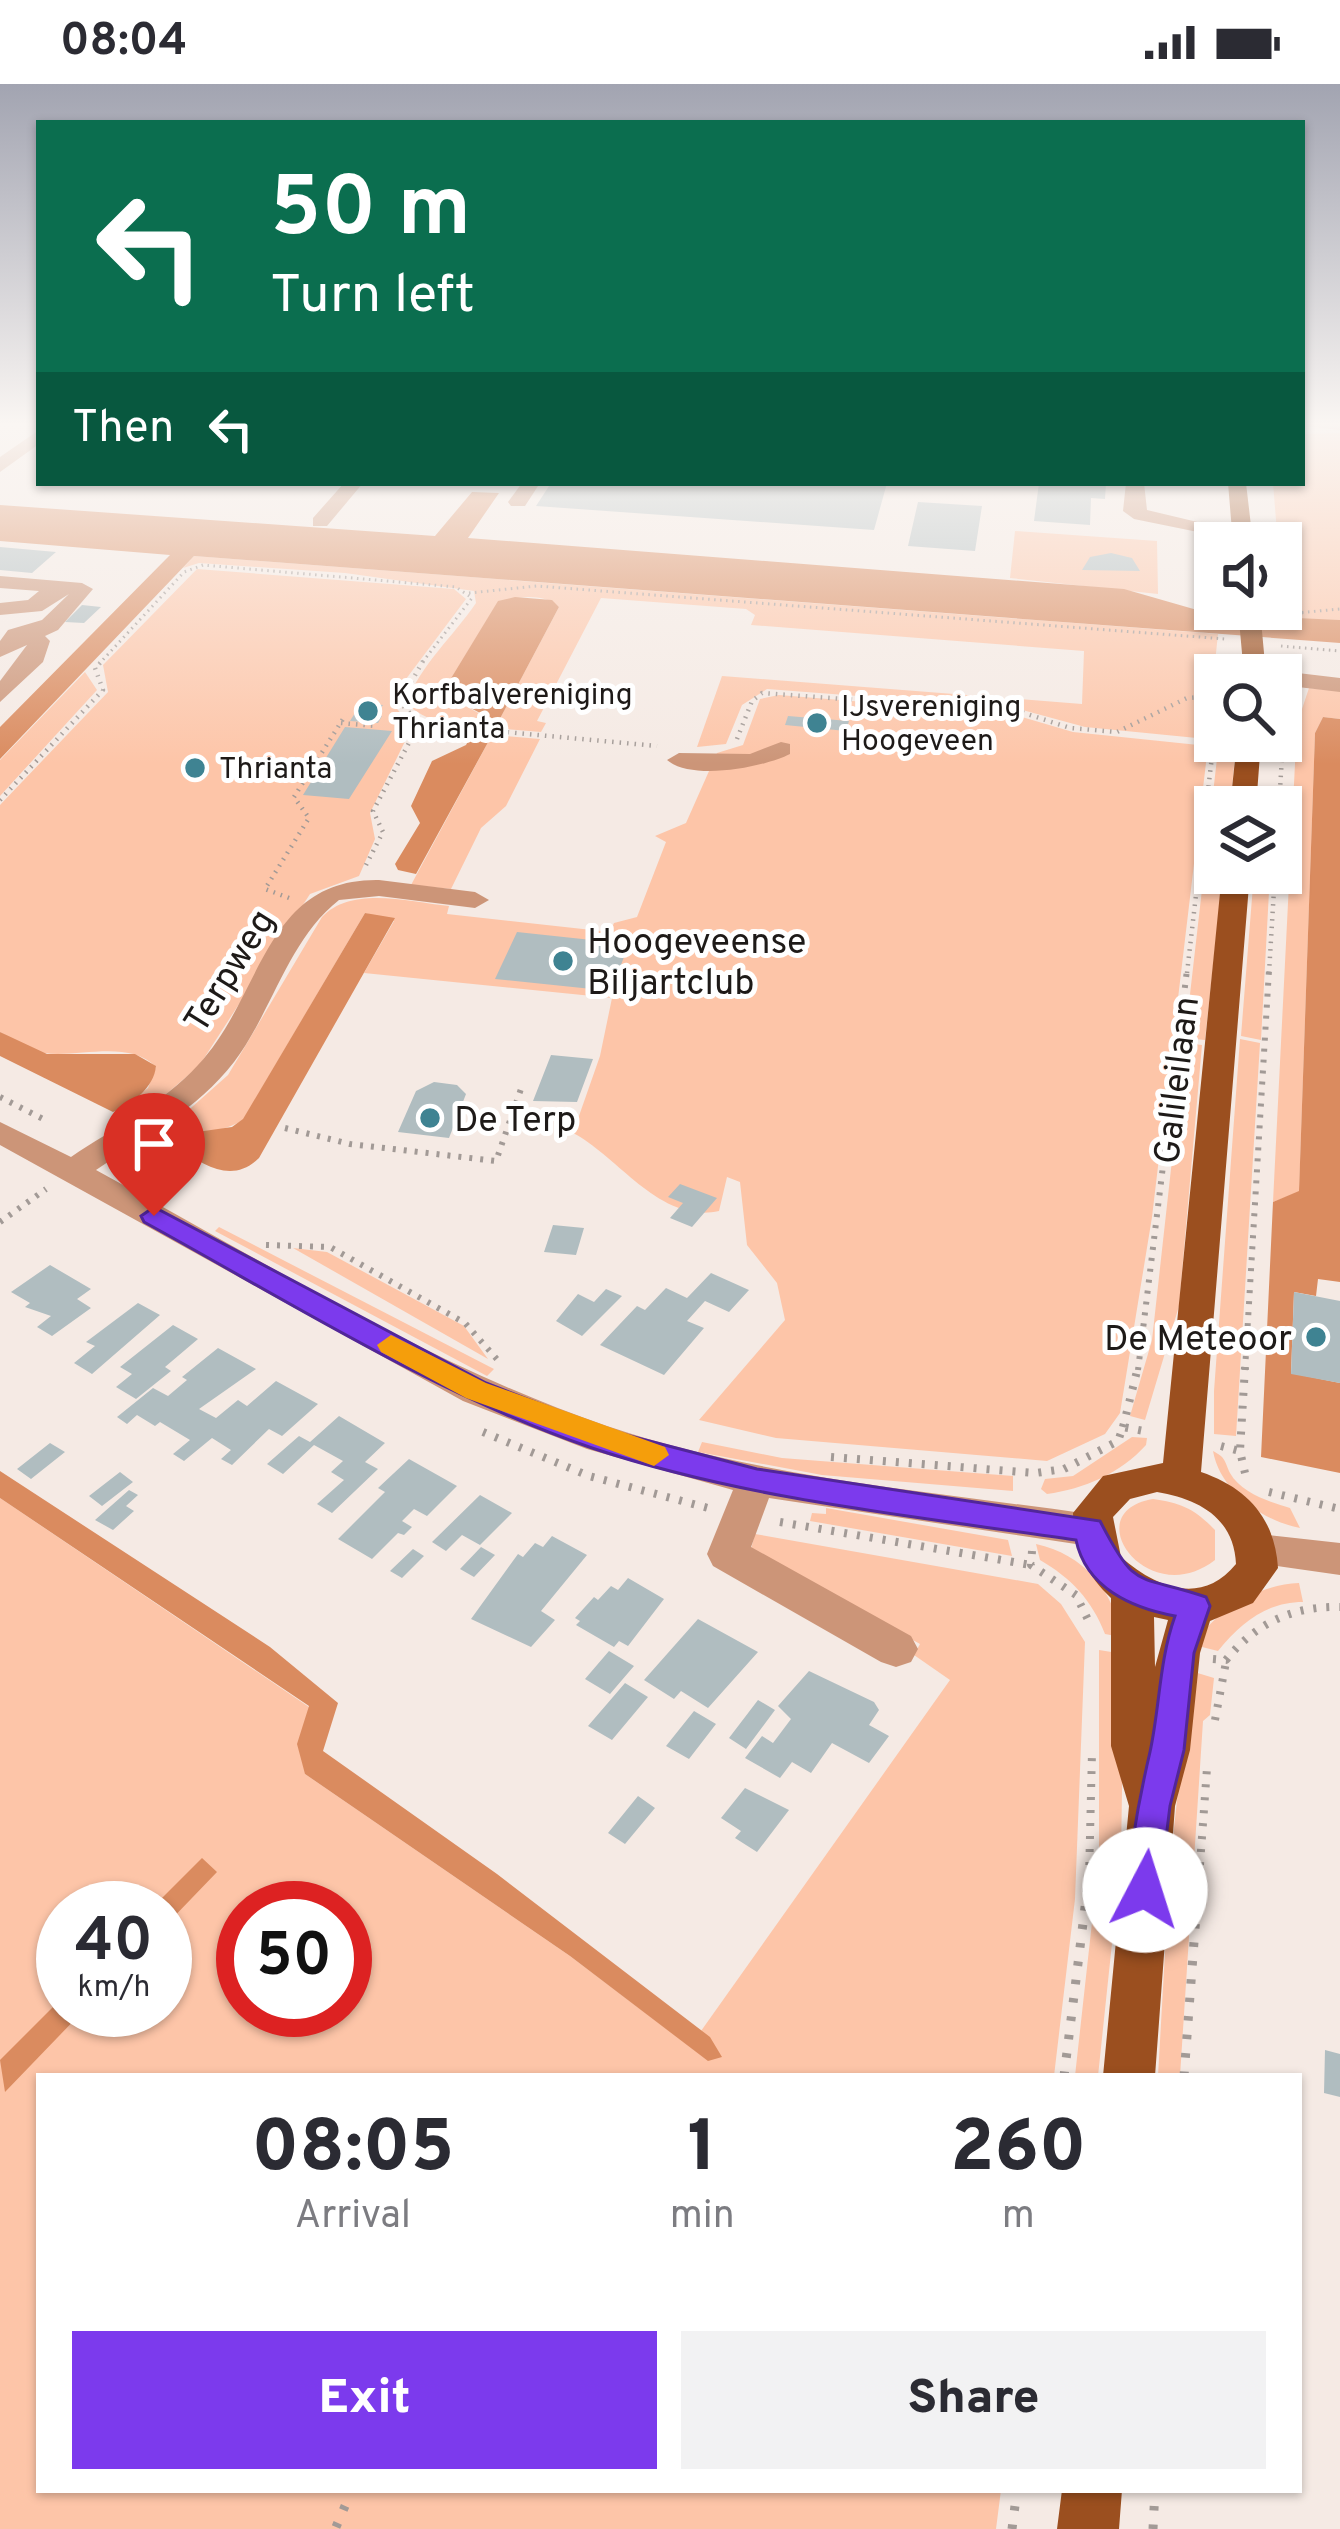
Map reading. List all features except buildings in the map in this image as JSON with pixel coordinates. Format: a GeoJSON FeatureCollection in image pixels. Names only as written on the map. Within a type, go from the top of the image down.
{"type":"FeatureCollection","features":[{"type":"Feature","properties":{"kind":"main road","name":"Galileilaan"},"geometry":{"type":"LineString","coordinates":[[1180,1480],[1234,894]]}},
{"type":"Feature","properties":{"kind":"main road"},"geometry":{"type":"LineString","coordinates":[[1136,1479],[1180,1480],[1203,1486],[1241,1514],[1258,1550],[1249,1583],[1216,1604],[1194,1606],[1132,1591],[1105,1568],[1090,1530],[1102,1498],[1117,1487],[1136,1479]]}},
{"type":"Feature","properties":{"kind":"main road"},"geometry":{"type":"LineString","coordinates":[[1132,1591],[1134,1746],[1152,1806]]}},
{"type":"Feature","properties":{"kind":"main road"},"geometry":{"type":"LineString","coordinates":[[1129,2073],[1152,1806],[1167,1750],[1178,1653],[1194,1606]]}},
{"type":"Feature","properties":{"kind":"main road"},"geometry":{"type":"LineString","coordinates":[[1088,2529],[1092,2493]]}},
{"type":"Feature","properties":{"kind":"street"},"geometry":{"type":"LineString","coordinates":[[0,582],[82,589],[50,625],[9,640]]}},
{"type":"Feature","properties":{"kind":"street"},"geometry":{"type":"LineString","coordinates":[[0,609],[34,606],[62,587]]}},
{"type":"Feature","properties":{"kind":"street"},"geometry":{"type":"LineString","coordinates":[[0,695],[35,657],[40,641],[9,640]]}},
{"type":"Feature","properties":{"kind":"street"},"geometry":{"type":"LineString","coordinates":[[1302,680],[1340,685]]}},
{"type":"Feature","properties":{"kind":"street"},"geometry":{"type":"LineString","coordinates":[[669,753],[754,762],[781,749]]}},
{"type":"Feature","properties":{"kind":"street"},"geometry":{"type":"LineString","coordinates":[[355,888],[475,900]]}},
{"type":"Feature","properties":{"kind":"street","name":"Terpweg"},"geometry":{"type":"LineString","coordinates":[[72,1171],[187,1094],[224,1054],[315,908],[327,894],[355,888]]}},
{"type":"Feature","properties":{"kind":"street"},"geometry":{"type":"LineString","coordinates":[[0,1132],[476,1391],[601,1439],[757,1480],[1090,1530]]}},
{"type":"Feature","properties":{"kind":"street"},"geometry":{"type":"LineString","coordinates":[[757,1480],[728,1554],[896,1649]]}},
{"type":"Feature","properties":{"kind":"street"},"geometry":{"type":"LineString","coordinates":[[1258,1550],[1340,1559]]}},
{"type":"Feature","properties":{"kind":"path"},"geometry":{"type":"LineString","coordinates":[[0,800],[103,690],[94,668],[193,566],[343,575],[469,593],[537,586],[1194,620]]}},
{"type":"Feature","properties":{"kind":"path"},"geometry":{"type":"LineString","coordinates":[[469,593],[472,598],[448,634],[432,646],[400,702],[419,724],[669,753]]}},
{"type":"Feature","properties":{"kind":"path"},"geometry":{"type":"LineString","coordinates":[[1302,612],[1340,609]]}},
{"type":"Feature","properties":{"kind":"path"},"geometry":{"type":"LineString","coordinates":[[1277,646],[1340,651]]}},
{"type":"Feature","properties":{"kind":"path"},"geometry":{"type":"LineString","coordinates":[[728,749],[762,693],[1022,712],[1070,728],[1117,732],[1194,698]]}},
{"type":"Feature","properties":{"kind":"path"},"geometry":{"type":"LineString","coordinates":[[315,908],[265,889],[309,818],[294,797],[342,721],[376,726]]}},
{"type":"Feature","properties":{"kind":"path"},"geometry":{"type":"LineString","coordinates":[[355,888],[382,832],[373,812],[419,724]]}},
{"type":"Feature","properties":{"kind":"path","name":"Galileilaan"},"geometry":{"type":"LineString","coordinates":[[1123,1427],[1144,1346],[1211,762]]}},
{"type":"Feature","properties":{"kind":"path"},"geometry":{"type":"LineString","coordinates":[[1274,894],[1240,1451],[1252,1484],[1276,1496],[1340,1509]]}},
{"type":"Feature","properties":{"kind":"path"},"geometry":{"type":"LineString","coordinates":[[285,1128],[350,1144],[496,1161],[522,1086]]}},
{"type":"Feature","properties":{"kind":"path"},"geometry":{"type":"LineString","coordinates":[[0,1222],[72,1171]]}},
{"type":"Feature","properties":{"kind":"path"},"geometry":{"type":"LineString","coordinates":[[251,1237],[287,1256]]}},
{"type":"Feature","properties":{"kind":"path"},"geometry":{"type":"LineString","coordinates":[[266,1245],[330,1247],[465,1323],[508,1372],[475,1356]]}},
{"type":"Feature","properties":{"kind":"path"},"geometry":{"type":"LineString","coordinates":[[824,1456],[1036,1473]]}},
{"type":"Feature","properties":{"kind":"path"},"geometry":{"type":"LineString","coordinates":[[1316,1605],[1340,1607]]}},
{"type":"Feature","properties":{"kind":"path"},"geometry":{"type":"LineString","coordinates":[[1212,1736],[1226,1660]]}},
{"type":"Feature","properties":{"kind":"path"},"geometry":{"type":"LineString","coordinates":[[1064,2073],[1091,1859],[1092,1747]]}},
{"type":"Feature","properties":{"kind":"path"},"geometry":{"type":"LineString","coordinates":[[1184,2073],[1208,1755]]}},
{"type":"Feature","properties":{"kind":"path"},"geometry":{"type":"LineString","coordinates":[[1012,2529],[1017,2493]]}},
{"type":"Feature","properties":{"kind":"path"},"geometry":{"type":"LineString","coordinates":[[1153,2529],[1155,2493]]}},
{"type":"Feature","properties":{"kind":"path"},"geometry":{"type":"LineString","coordinates":[[336,2527],[348,2499]]}},
{"type":"Feature","properties":{"kind":"shaded area"},"geometry":{"type":"Polygon","coordinates":[[[0,535],[470,535],[1124,589],[1194,609],[1194,630],[1302,630],[1302,618],[1340,620],[1340,643],[194,556],[0,759],[0,727],[170,555],[0,541],[0,535]]]}},
{"type":"Feature","properties":{"kind":"shaded area"},"geometry":{"type":"Polygon","coordinates":[[[1015,535],[1157,541],[1158,594],[1010,578],[1015,535]]]}},
{"type":"Feature","properties":{"kind":"shaded area"},"geometry":{"type":"Polygon","coordinates":[[[1302,535],[1340,535],[1340,620],[1302,619],[1302,535]]]}},
{"type":"Feature","properties":{"kind":"shaded area"},"geometry":{"type":"Polygon","coordinates":[[[194,556],[1218,634],[1216,654],[1194,654],[1194,738],[1085,727],[1015,708],[767,689],[742,705],[726,744],[697,747],[722,676],[1082,704],[1084,651],[751,625],[755,615],[746,609],[601,598],[537,721],[546,723],[541,732],[495,728],[559,607],[522,597],[498,602],[442,693],[482,715],[476,727],[447,724],[406,703],[429,663],[476,603],[474,591],[345,573],[199,563],[183,568],[194,556]]]}},
{"type":"Feature","properties":{"kind":"shaded area"},"geometry":{"type":"Polygon","coordinates":[[[197,569],[454,589],[466,599],[397,691],[393,704],[412,727],[370,813],[375,839],[359,876],[310,894],[199,1066],[137,1119],[120,1109],[148,1088],[156,1067],[145,1059],[118,1052],[44,1053],[0,1032],[0,805],[108,692],[103,665],[197,569]]]}},
{"type":"Feature","properties":{"kind":"shaded area"},"geometry":{"type":"Polygon","coordinates":[[[515,597],[552,600],[559,607],[495,728],[476,727],[482,714],[442,693],[498,601],[515,597]]]}},
{"type":"Feature","properties":{"kind":"shaded area"},"geometry":{"type":"Polygon","coordinates":[[[85,672],[97,690],[0,796],[0,760],[85,672]]]}},
{"type":"Feature","properties":{"kind":"shaded area"},"geometry":{"type":"Polygon","coordinates":[[[1309,688],[1340,691],[1340,719],[1323,717],[1315,733],[1299,1192],[1273,1202],[1288,894],[1302,894],[1302,786],[1294,786],[1295,762],[1302,762],[1302,709],[1309,688]]]}},
{"type":"Feature","properties":{"kind":"shaded area"},"geometry":{"type":"Polygon","coordinates":[[[779,695],[1012,714],[1073,732],[1194,745],[1194,762],[1206,762],[1203,786],[1194,786],[1194,864],[1152,1217],[1120,1413],[1105,1434],[1047,1461],[776,1438],[699,1420],[785,1320],[777,1283],[747,1245],[740,1182],[727,1177],[719,1211],[678,1208],[641,1186],[573,1133],[600,1056],[612,998],[364,973],[394,921],[365,913],[243,1120],[205,1133],[165,1131],[228,1075],[322,917],[334,907],[365,898],[400,899],[449,906],[447,914],[610,932],[614,923],[637,917],[666,842],[655,836],[686,823],[717,753],[743,745],[760,699],[779,695]]]}},
{"type":"Feature","properties":{"kind":"shaded area"},"geometry":{"type":"Polygon","coordinates":[[[1323,717],[1340,719],[1340,1282],[1318,1279],[1316,1296],[1294,1292],[1291,1373],[1340,1383],[1340,1473],[1261,1457],[1273,1202],[1299,1191],[1315,733],[1323,717]]]}},
{"type":"Feature","properties":{"kind":"shaded area"},"geometry":{"type":"Polygon","coordinates":[[[472,734],[492,735],[416,874],[398,870],[395,864],[420,823],[411,806],[432,761],[466,745],[472,734]]]}},
{"type":"Feature","properties":{"kind":"shaded area"},"geometry":{"type":"Polygon","coordinates":[[[492,735],[540,739],[506,806],[481,828],[451,889],[411,885],[492,735]]]}},
{"type":"Feature","properties":{"kind":"shaded area"},"geometry":{"type":"Polygon","coordinates":[[[1217,762],[1234,762],[1232,786],[1214,786],[1217,762]]]}},
{"type":"Feature","properties":{"kind":"shaded area"},"geometry":{"type":"Polygon","coordinates":[[[1201,894],[1221,894],[1205,1040],[1185,1038],[1201,894]]]}},
{"type":"Feature","properties":{"kind":"shaded area"},"geometry":{"type":"Polygon","coordinates":[[[1252,894],[1269,894],[1261,1040],[1241,1036],[1252,894]]]}},
{"type":"Feature","properties":{"kind":"shaded area"},"geometry":{"type":"Polygon","coordinates":[[[365,913],[395,918],[259,1158],[239,1170],[219,1170],[179,1148],[176,1135],[232,1127],[243,1119],[365,913]]]}},
{"type":"Feature","properties":{"kind":"shaded area"},"geometry":{"type":"Polygon","coordinates":[[[0,1032],[47,1054],[135,1054],[156,1066],[141,1094],[113,1112],[0,1056],[0,1032]]]}},
{"type":"Feature","properties":{"kind":"shaded area"},"geometry":{"type":"Polygon","coordinates":[[[1240,1039],[1260,1043],[1236,1436],[1214,1434],[1214,1391],[1240,1039]]]}},
{"type":"Feature","properties":{"kind":"shaded area"},"geometry":{"type":"Polygon","coordinates":[[[1185,1043],[1202,1045],[1179,1306],[1145,1420],[1130,1416],[1152,1340],[1185,1043]]]}},
{"type":"Feature","properties":{"kind":"shaded area"},"geometry":{"type":"Polygon","coordinates":[[[219,1227],[494,1369],[487,1376],[215,1231],[219,1227]]]}},
{"type":"Feature","properties":{"kind":"shaded area"},"geometry":{"type":"Polygon","coordinates":[[[293,1248],[327,1252],[464,1326],[488,1359],[293,1248]]]}},
{"type":"Feature","properties":{"kind":"shaded area"},"geometry":{"type":"Polygon","coordinates":[[[1132,1437],[1147,1438],[1146,1445],[1113,1471],[1061,1492],[1047,1494],[1041,1489],[1045,1479],[1073,1476],[1132,1437]]]}},
{"type":"Feature","properties":{"kind":"shaded area"},"geometry":{"type":"Polygon","coordinates":[[[702,1442],[782,1458],[1013,1476],[1013,1491],[822,1475],[698,1452],[702,1442]]]}},
{"type":"Feature","properties":{"kind":"shaded area"},"geometry":{"type":"Polygon","coordinates":[[[1213,1451],[1241,1486],[1290,1508],[1300,1528],[1272,1519],[1245,1502],[1224,1479],[1213,1451]]]}},
{"type":"Feature","properties":{"kind":"shaded area"},"geometry":{"type":"Polygon","coordinates":[[[0,1471],[270,1647],[338,1703],[323,1751],[497,1874],[710,2037],[722,2057],[708,2061],[570,1956],[305,1774],[297,1744],[309,1706],[0,1498],[0,1471]]]}},
{"type":"Feature","properties":{"kind":"shaded area"},"geometry":{"type":"Polygon","coordinates":[[[0,1498],[309,1707],[305,1774],[570,1956],[709,2061],[701,2031],[950,1680],[914,1655],[920,1644],[751,1549],[755,1534],[1038,1584],[1061,1604],[1085,1642],[1075,1899],[1054,2073],[36,2073],[36,2493],[1001,2493],[996,2529],[0,2529],[0,1498]]]}},
{"type":"Feature","properties":{"kind":"shaded area"},"geometry":{"type":"Polygon","coordinates":[[[1153,1499],[1187,1508],[1208,1523],[1215,1530],[1215,1560],[1190,1573],[1166,1574],[1145,1567],[1130,1554],[1121,1538],[1120,1521],[1131,1507],[1153,1499]]]}},
{"type":"Feature","properties":{"kind":"shaded area"},"geometry":{"type":"Polygon","coordinates":[[[826,1508],[1008,1540],[1012,1556],[810,1521],[812,1513],[826,1514],[826,1508]]]}},
{"type":"Feature","properties":{"kind":"shaded area"},"geometry":{"type":"Polygon","coordinates":[[[1036,1544],[1068,1556],[1093,1577],[1111,1604],[1121,1637],[1105,1634],[1079,1591],[1040,1560],[1036,1544]]]}},
{"type":"Feature","properties":{"kind":"shaded area"},"geometry":{"type":"Polygon","coordinates":[[[1299,1583],[1303,1602],[1255,1616],[1218,1651],[1194,1645],[1213,1621],[1239,1602],[1268,1589],[1299,1583]]]}},
{"type":"Feature","properties":{"kind":"shaded area"},"geometry":{"type":"Polygon","coordinates":[[[1099,1650],[1124,1654],[1121,1858],[1098,2073],[1075,2073],[1099,1859],[1099,1650]]]}},
{"type":"Feature","properties":{"kind":"shaded area"},"geometry":{"type":"Polygon","coordinates":[[[1191,1671],[1214,1678],[1210,1715],[1203,1721],[1180,2073],[1158,2073],[1170,1865],[1191,1671]]]}},
{"type":"Feature","properties":{"kind":"shaded area"},"geometry":{"type":"Polygon","coordinates":[[[202,1858],[217,1872],[192,1898],[192,1881],[179,1881],[202,1858]]]}},
{"type":"Feature","properties":{"kind":"shaded area"},"geometry":{"type":"Polygon","coordinates":[[[36,2024],[36,2037],[58,2037],[5,2092],[0,2060],[36,2024]]]}},
{"type":"Feature","properties":{"kind":"slow traffic"},"geometry":{"type":"LineString","coordinates":[[391,1345],[476,1391],[654,1455]]}},
{"type":"Feature","properties":{"kind":"place","name":"Korfbalvereniging Thrianta"},"geometry":{"type":"Point","coordinates":[368,711]}},
{"type":"Feature","properties":{"kind":"place","name":"IJsvereniging Hoogeveen"},"geometry":{"type":"Point","coordinates":[817,723]}},
{"type":"Feature","properties":{"kind":"place","name":"Thrianta"},"geometry":{"type":"Point","coordinates":[195,768]}},
{"type":"Feature","properties":{"kind":"place","name":"Hoogeveense Biljartclub"},"geometry":{"type":"Point","coordinates":[563,961]}},
{"type":"Feature","properties":{"kind":"place","name":"De Terp"},"geometry":{"type":"Point","coordinates":[430,1118]}},
{"type":"Feature","properties":{"kind":"place","name":"De Meteoor"},"geometry":{"type":"Point","coordinates":[1316,1337]}},
{"type":"Feature","properties":{"kind":"route"},"geometry":{"type":"LineString","coordinates":[[154,1216],[476,1391],[601,1439],[757,1480],[1090,1530],[1094,1550],[1122,1585],[1144,1598],[1194,1606],[1178,1653],[1167,1750],[1152,1806],[1145,1890]]}}]}
